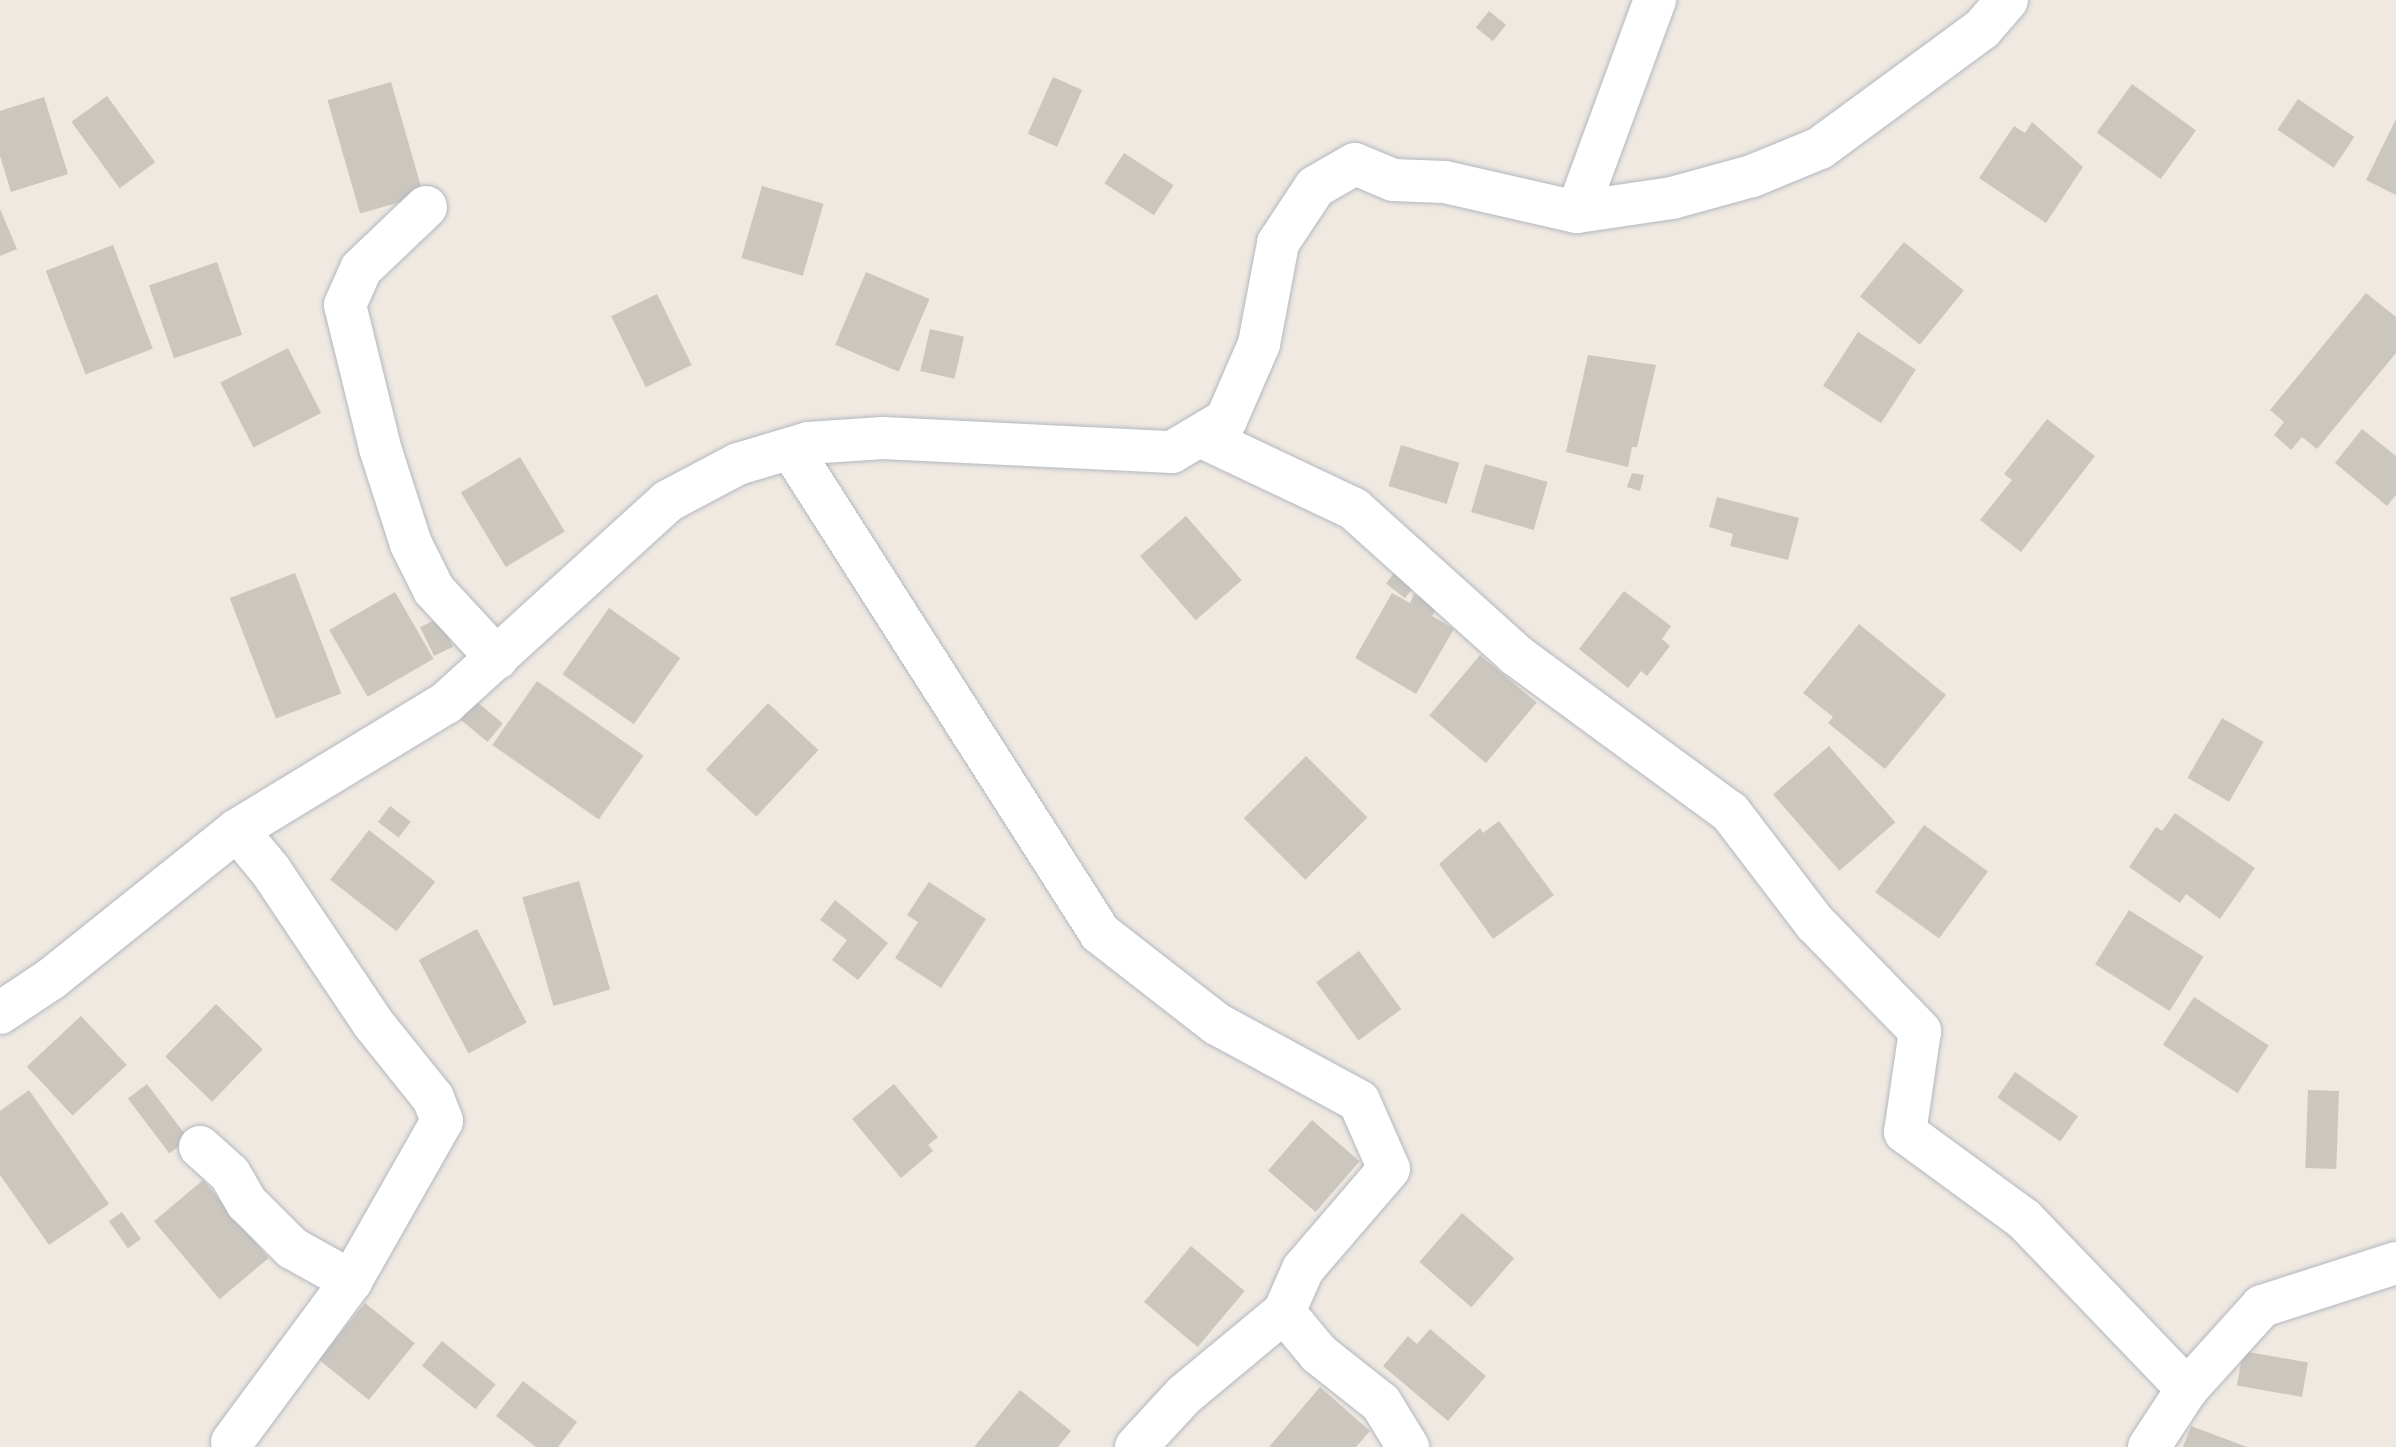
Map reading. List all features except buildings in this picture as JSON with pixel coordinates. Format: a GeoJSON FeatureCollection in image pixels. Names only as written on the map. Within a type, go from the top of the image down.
{"type":"FeatureCollection","features":[{"type":"Feature","properties":{"kind":"street"},"geometry":{"type":"LineString","coordinates":[[1577,212],[1655,0]]}},
{"type":"Feature","properties":{"kind":"street"},"geometry":{"type":"LineString","coordinates":[[0,1013],[51,979],[237,830],[446,703],[668,501],[738,464],[791,449],[883,438],[1172,452],[1226,420],[1259,344],[1278,243],[1315,187],[1355,164],[1393,180],[1445,182],[1577,212],[1672,198],[1752,176],[1820,148],[1982,29],[2007,0]]}},
{"type":"Feature","properties":{"kind":"street"},"geometry":{"type":"LineString","coordinates":[[426,207],[361,269],[345,305],[380,448],[411,544],[434,590],[497,658]]}},
{"type":"Feature","properties":{"kind":"street"},"geometry":{"type":"LineString","coordinates":[[1202,437],[1354,509],[1516,655],[1730,812],[1815,923],[1920,1031],[1905,1132],[2024,1219],[2187,1389]]}},
{"type":"Feature","properties":{"kind":"street"},"geometry":{"type":"LineString","coordinates":[[791,449],[1100,933],[1217,1024],[1359,1101],[1389,1169],[1303,1269],[1284,1312],[1184,1395],[1136,1447]]}},
{"type":"Feature","properties":{"kind":"street"},"geometry":{"type":"LineString","coordinates":[[232,1442],[351,1281],[442,1121],[433,1098],[373,1023],[271,871],[237,830]]}},
{"type":"Feature","properties":{"kind":"street"},"geometry":{"type":"LineString","coordinates":[[200,1147],[230,1174],[247,1203],[281,1239],[351,1281]]}},
{"type":"Feature","properties":{"kind":"street"},"geometry":{"type":"LineString","coordinates":[[2149,1447],[2187,1389],[2262,1306],[2396,1263]]}},
{"type":"Feature","properties":{"kind":"street"},"geometry":{"type":"LineString","coordinates":[[1284,1312],[1319,1354],[1381,1403],[1408,1447]]}}]}
